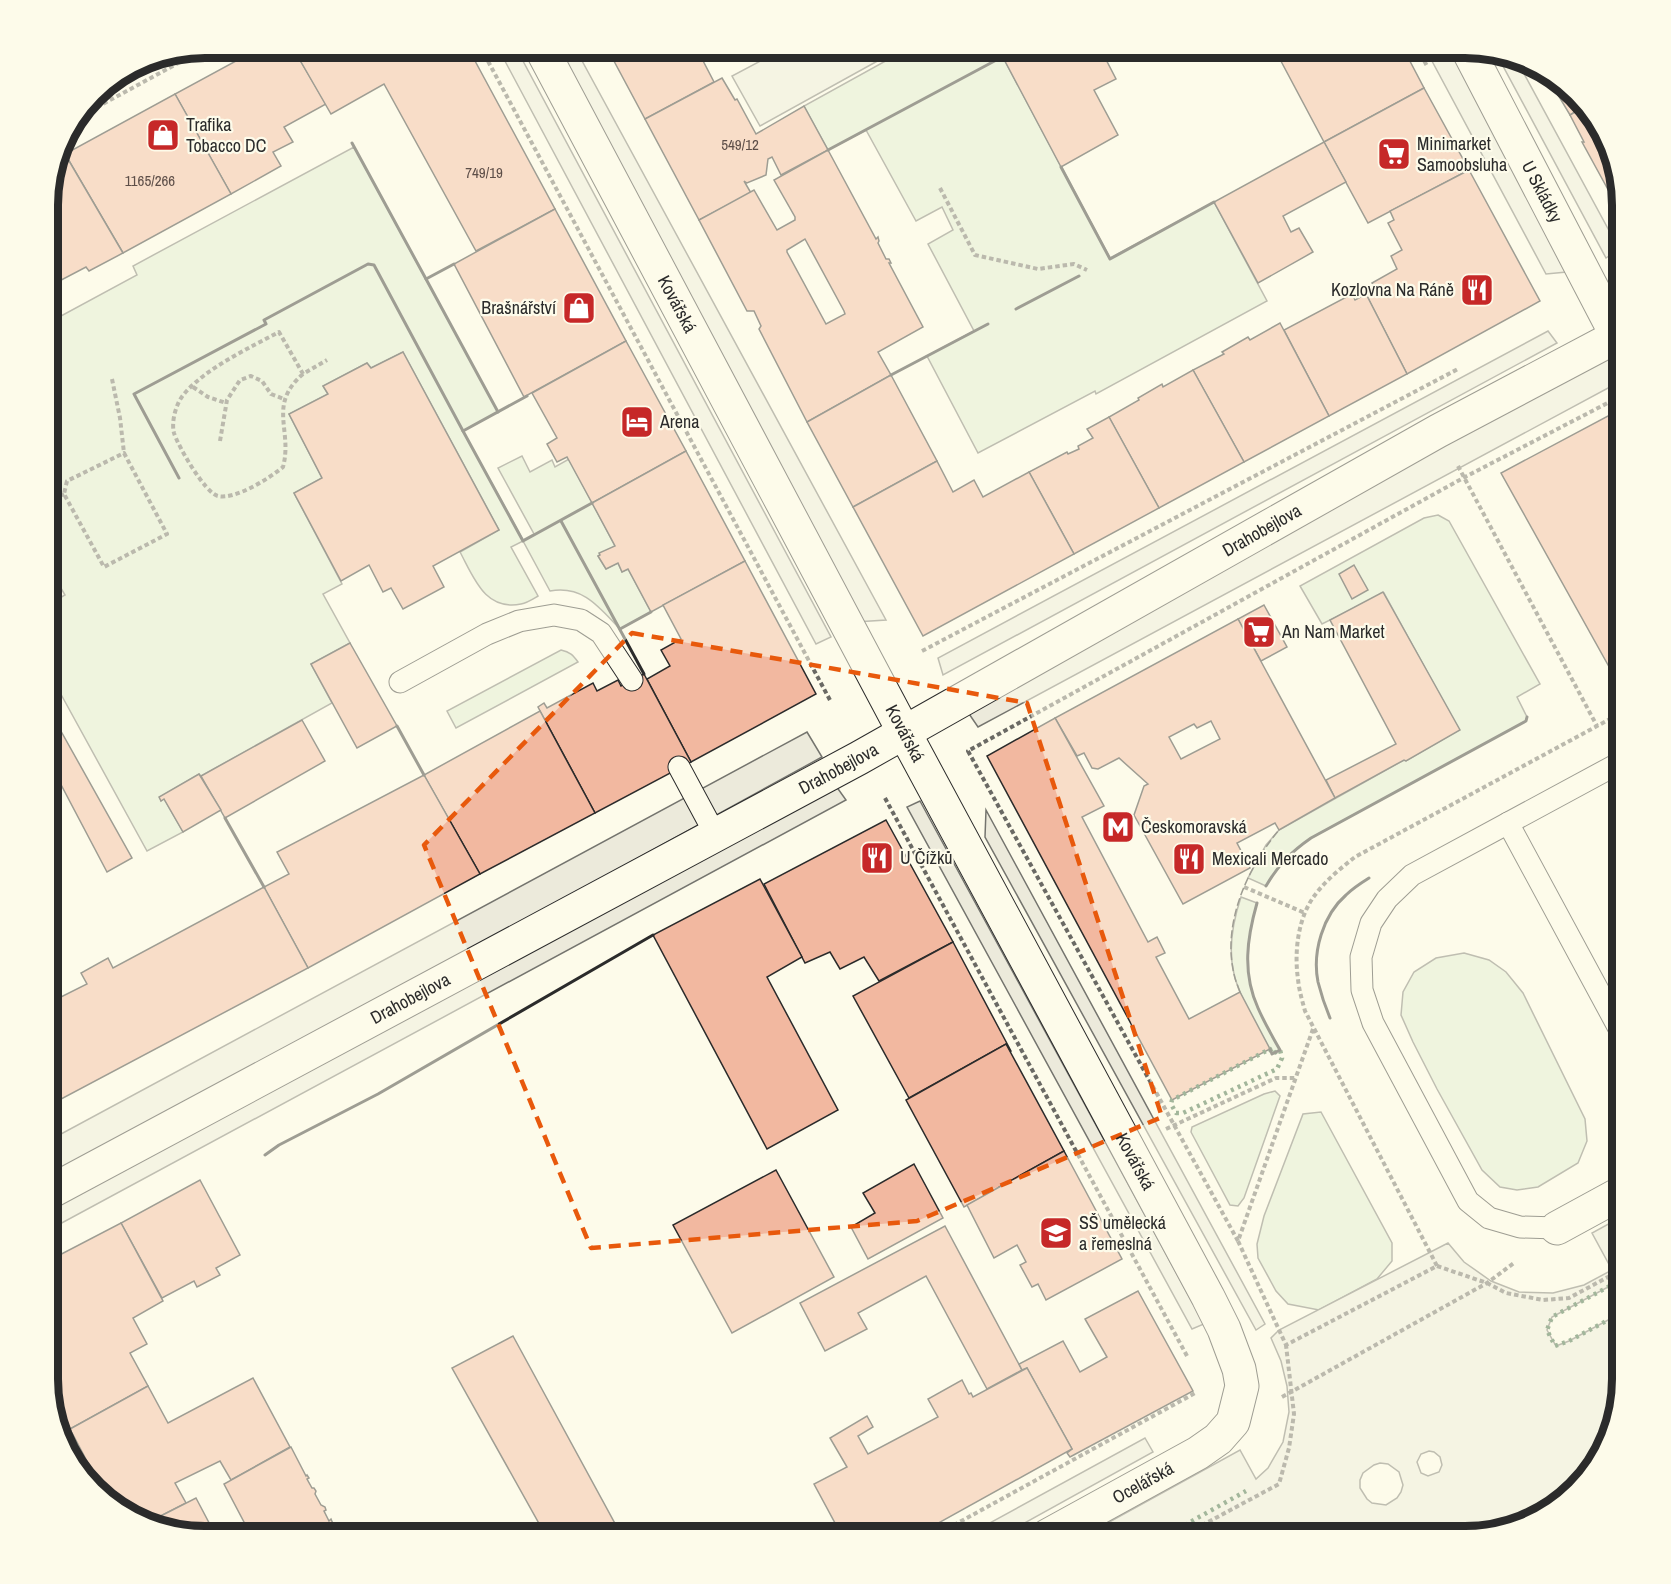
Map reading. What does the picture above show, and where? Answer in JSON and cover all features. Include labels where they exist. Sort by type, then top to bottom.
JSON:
[{"type":"street","name":"Kovářská","points":[[546,58],[1224,1329],[1239,1369],[1242,1386],[1233,1422]]},
{"type":"street","name":"U Skládky","points":[[1473,59],[1612,319]]},
{"type":"street","name":"Drahobejlova","points":[[59,1187],[859,758],[1438,431],[1612,338]]},
{"type":"street","points":[[1557,1228],[1612,1198]]},
{"type":"street","name":"Ocelářská","points":[[1065,1526],[1198,1453],[1218,1439],[1233,1422]]},
{"type":"lane","points":[[400,682],[487,634],[519,621],[554,615],[581,620],[601,633],[632,680]]},
{"type":"lane","points":[[679,767],[715,834]]},
{"type":"lane","points":[[1557,1228],[1520,1227],[1489,1218],[1468,1201],[1373,1023],[1362,990],[1361,957],[1371,923],[1386,899],[1412,876],[1612,767]]},
{"type":"lane","points":[[1508,823],[1612,1016]]},
{"type":"path","points":[[486,58],[831,702]]},
{"type":"path","points":[[95,109],[184,60]]},
{"type":"path","points":[[940,188],[975,255],[1038,269],[1074,264],[1087,270]]},
{"type":"path","points":[[303,374],[279,332],[237,354],[202,378],[183,395],[175,413],[174,432],[198,477],[208,490],[216,496],[230,496],[256,484],[283,467],[286,457],[284,399],[293,382],[327,360]]},
{"type":"path","points":[[922,651],[1467,365]]},
{"type":"path","points":[[220,441],[226,403],[240,380],[251,376],[262,381],[271,394],[284,399]]},
{"type":"path","points":[[112,379],[124,453],[167,534],[104,567],[64,494],[67,481],[124,453]]},
{"type":"path","points":[[193,387],[208,397],[226,403]]},
{"type":"path","points":[[1201,1526],[1279,1484],[1289,1448],[1294,1414],[1286,1345],[1238,1241],[968,751],[1465,477],[1612,400]]},
{"type":"path","points":[[1438,431],[1465,477],[1597,726]]},
{"type":"path","points":[[59,496],[64,494]]},
{"type":"path","points":[[885,798],[1187,1357]]},
{"type":"path","points":[[1244,887],[1305,913]]},
{"type":"path","points":[[1238,1241],[1313,1029]]},
{"type":"path","points":[[1127,1147],[1276,1078],[1295,1078]]},
{"type":"path","points":[[1430,1251],[1437,1266],[1487,1283],[1506,1293],[1543,1300],[1569,1298],[1612,1275]]},
{"type":"path","points":[[1286,1345],[1437,1266]]},
{"type":"path","points":[[1292,1391],[1487,1283]]},
{"type":"path","points":[[952,1526],[1204,1388]]},
{"type":"highlighted area","points":[[632,633],[1027,703],[1162,1117],[917,1221],[591,1248],[424,845]]},
{"type":"green space","points":[[891,58],[1003,58],[1110,258],[1214,202],[1267,301],[1096,394],[1095,391],[978,453],[927,356],[974,331],[928,244],[953,230],[942,207],[916,221],[866,130],[828,150],[804,106]]},
{"type":"green space","points":[[354,147],[498,412],[463,431],[523,540],[534,534],[498,468],[522,456],[530,472],[552,460],[555,467],[569,459],[615,546],[598,556],[606,569],[618,563],[622,572],[628,569],[651,612],[620,629],[597,606],[581,595],[572,591],[550,591],[523,541],[511,547],[538,596],[530,601],[509,605],[498,602],[482,590],[460,552],[499,530],[403,352],[371,368],[367,363],[323,386],[328,394],[289,414],[322,478],[294,493],[342,584],[323,594],[350,643],[311,664],[332,703],[160,797],[161,801],[164,799],[183,832],[147,851],[59,691],[59,599],[65,595],[59,585],[59,317],[137,275],[133,266]]},
{"type":"green space","points":[[1438,515],[1449,521],[1540,684],[1517,697],[1527,717],[1526,721],[1311,838],[1286,859],[1266,886],[1248,878],[1266,845],[1279,830],[1459,730],[1384,593],[1322,624],[1300,586],[1424,518]]},
{"type":"green space","points":[[561,650],[571,654],[578,662],[456,728],[447,711]]},
{"type":"green space","points":[[1241,897],[1257,903],[1249,942],[1248,969],[1258,1008],[1280,1050],[1272,1054],[1245,1004],[1232,964],[1232,935]]},
{"type":"green space","points":[[1464,953],[1489,960],[1506,972],[1523,993],[1585,1119],[1587,1141],[1578,1163],[1538,1187],[1517,1190],[1500,1187],[1482,1170],[1437,1089],[1401,1015],[1403,992],[1414,972],[1436,958]]},
{"type":"green space","points":[[1275,1091],[1280,1096],[1244,1198],[1238,1206],[1230,1205],[1191,1132],[1192,1127]]},
{"type":"green space","points":[[1321,1112],[1392,1243],[1392,1261],[1377,1279],[1319,1310],[1288,1304],[1276,1291],[1258,1258],[1257,1244],[1264,1216],[1303,1114]]},
{"type":"shaded area","points":[[503,58],[521,58],[831,637],[816,644]]},
{"type":"shaded area","points":[[552,58],[580,58],[886,620],[855,622]]},
{"type":"shaded area","points":[[766,58],[883,58],[760,126],[732,76]]},
{"type":"shaded area","points":[[1430,58],[1465,58],[1577,271],[1546,274]]},
{"type":"shaded area","points":[[1501,63],[1522,70],[1612,236],[1612,254],[1606,258]]},
{"type":"shaded area","points":[[1548,331],[1557,343],[943,675],[938,658]]},
{"type":"shaded area","points":[[1612,352],[1612,386],[978,727],[963,705]]},
{"type":"shaded area","points":[[807,732],[822,757],[59,1176],[59,1135]]},
{"type":"shaded area","points":[[836,786],[846,800],[59,1224],[59,1205]]},
{"type":"shaded area","points":[[920,801],[1204,1324],[1192,1329],[907,807]]},
{"type":"shaded area","points":[[986,810],[1265,1324],[1256,1330],[985,837]]},
{"type":"shaded area","points":[[1612,1222],[1612,1270],[1592,1233]]},
{"type":"shaded area","points":[[1448,1243],[1464,1262],[1491,1281],[1519,1292],[1553,1293],[1584,1285],[1612,1270],[1612,1285],[1552,1317],[1547,1330],[1556,1346],[1612,1318],[1612,1388],[1608,1417],[1593,1452],[1576,1476],[1539,1506],[1513,1518],[1466,1526],[1102,1526],[1240,1450],[1256,1479],[1268,1468],[1283,1442],[1289,1412],[1287,1386],[1281,1361],[1271,1338],[1279,1330]],"holes":[[[1434,1452],[1440,1457],[1442,1465],[1439,1472],[1428,1476],[1421,1473],[1417,1462],[1421,1454]],[[1388,1464],[1399,1472],[1403,1485],[1401,1492],[1397,1498],[1386,1505],[1372,1503],[1360,1488],[1360,1480],[1363,1473],[1374,1465]]]},
{"type":"shaded area","points":[[1145,1438],[1153,1452],[1019,1526],[984,1526]]},
{"type":"building","points":[[242,58],[299,58],[326,104],[284,127],[293,142],[273,152],[281,166],[231,194],[175,94]]},
{"type":"building","points":[[299,58],[473,58],[555,209],[476,251],[384,84],[331,114]]},
{"type":"building","points":[[612,58],[702,58],[714,82],[645,119]]},
{"type":"building","points":[[1003,58],[1105,58],[1116,79],[1094,90],[1118,135],[1061,167]]},
{"type":"building","points":[[1279,58],[1408,58],[1424,88],[1324,142]]},
{"type":"building","points":[[722,78],[735,100],[737,99],[756,134],[804,106],[828,150],[781,175],[772,157],[768,159],[766,175],[747,183],[744,181],[751,193],[699,220],[645,119]]},
{"type":"building","points":[[1424,88],[1469,170],[1368,223],[1324,142]]},
{"type":"building","points":[[1554,88],[1578,110],[1570,115]]},
{"type":"building","points":[[175,94],[231,194],[123,253],[67,157],[69,152]]},
{"type":"building","points":[[1578,110],[1597,140],[1608,167],[1612,197],[1582,142],[1584,142],[1570,115]]},
{"type":"building","points":[[1324,142],[1346,182],[1283,216],[1291,232],[1299,228],[1313,252],[1258,283],[1214,202]]},
{"type":"building","points":[[828,150],[876,239],[878,237],[878,243],[886,259],[889,259],[923,327],[878,352],[891,375],[807,422],[759,329],[761,326],[754,311],[747,311],[699,220],[754,190],[777,230],[795,220],[795,217],[774,180]],"holes":[[[805,239],[845,314],[826,324],[787,250]]]},
{"type":"building","points":[[67,157],[123,253],[89,271],[86,267],[59,281],[59,196],[63,167]]},
{"type":"building","points":[[1469,170],[1540,301],[1407,374],[1366,294],[1377,289],[1372,283],[1397,269],[1391,256],[1402,250],[1388,223],[1394,220],[1390,211]]},
{"type":"building","points":[[555,209],[626,341],[524,397],[454,264]]},
{"type":"building","points":[[1352,294],[1355,300],[1366,294],[1407,374],[1329,416],[1284,330]]},
{"type":"building","points":[[1280,323],[1329,416],[1244,462],[1193,370],[1224,354],[1222,352],[1248,337],[1250,340]]},
{"type":"building","points":[[626,341],[686,451],[592,503],[567,457],[557,462],[547,444],[557,438],[532,393]]},
{"type":"building","points":[[403,352],[499,530],[433,566],[444,587],[403,609],[391,588],[383,592],[369,565],[341,581],[294,493],[322,478],[289,414],[328,394],[323,386],[367,363],[371,368]]},
{"type":"building","points":[[1193,370],[1244,462],[1159,508],[1109,417],[1162,384],[1163,387]]},
{"type":"building","points":[[891,375],[937,461],[853,507],[807,422]]},
{"type":"building","points":[[1612,414],[1612,672],[1501,473]]},
{"type":"building","points":[[1109,417],[1159,508],[1074,554],[1029,472],[1067,452],[1068,454],[1079,449],[1078,446],[1093,438],[1087,429]]},
{"type":"building","points":[[686,451],[745,561],[651,612],[628,569],[622,572],[618,563],[606,569],[598,556],[599,553],[615,546],[592,503]]},
{"type":"building","points":[[937,461],[953,492],[974,480],[983,497],[1029,472],[1074,554],[923,636],[853,507]]},
{"type":"building","points":[[745,561],[816,694],[691,762],[647,679],[670,666],[661,650],[681,639],[663,605]]},
{"type":"building","points":[[1354,565],[1368,590],[1352,599],[1339,574]]},
{"type":"building","points":[[1383,592],[1460,730],[1335,798],[1326,780],[1396,744],[1330,620]]},
{"type":"building","points":[[1264,605],[1287,647],[1261,661],[1238,619]]},
{"type":"building","points":[[1238,619],[1335,798],[1279,830],[1275,823],[1237,843],[1250,868],[1183,904],[1134,815],[1144,786],[1148,784],[1119,758],[1098,769],[1092,768],[1084,753],[1077,756],[1055,718]],"holes":[[[1211,721],[1220,739],[1181,759],[1169,737],[1194,724],[1197,728]]]},
{"type":"building","points":[[350,643],[397,726],[357,748],[311,664]]},
{"type":"building","points":[[644,674],[691,762],[595,813],[538,707],[544,703],[547,708],[593,683],[597,691],[618,680],[621,686]]},
{"type":"building","points":[[540,711],[595,813],[480,874],[424,775]]},
{"type":"building","points":[[1055,718],[1104,806],[1082,817],[1148,942],[1157,937],[1165,953],[1156,957],[1189,1019],[1240,992],[1270,1049],[1172,1100],[987,756]]},
{"type":"building","points":[[302,720],[325,761],[225,818],[201,776]]},
{"type":"building","points":[[59,728],[132,858],[107,872],[59,781]]},
{"type":"building","points":[[199,774],[221,810],[183,832],[164,799],[161,801],[159,797]]},
{"type":"building","points":[[424,775],[480,874],[308,968],[264,887],[289,874],[277,852]]},
{"type":"building","points":[[886,820],[953,942],[879,981],[864,957],[840,969],[830,952],[805,963],[764,884]]},
{"type":"building","points":[[760,879],[802,957],[767,977],[838,1110],[767,1149],[653,935]]},
{"type":"building","points":[[264,887],[308,968],[59,1100],[59,998],[87,984],[81,973],[108,958],[113,968]]},
{"type":"building","points":[[953,942],[1011,1051],[1006,1044],[909,1098],[853,996]]},
{"type":"building","points":[[1006,1044],[1064,1151],[964,1207],[906,1100]]},
{"type":"building","points":[[1064,1151],[1122,1259],[1046,1300],[1038,1284],[1032,1287],[1020,1265],[1026,1262],[1017,1245],[994,1258],[967,1205]]},
{"type":"building","points":[[914,1164],[943,1218],[868,1259],[851,1227],[875,1213],[863,1193]]},
{"type":"building","points":[[776,1170],[834,1277],[732,1333],[673,1225]]},
{"type":"building","points":[[200,1180],[240,1255],[216,1268],[220,1275],[197,1287],[194,1281],[162,1298],[121,1223]]},
{"type":"building","points":[[121,1223],[163,1301],[133,1318],[147,1344],[130,1353],[148,1386],[70,1429],[64,1418],[59,1388],[59,1255]]},
{"type":"building","points":[[945,1226],[1022,1370],[987,1389],[926,1276],[858,1313],[867,1329],[825,1351],[800,1303]]},
{"type":"building","points":[[1138,1291],[1193,1391],[1070,1457],[1067,1453],[1072,1449],[1027,1368],[1022,1370],[1019,1364],[1063,1341],[1080,1372],[1107,1357],[1085,1319]]},
{"type":"building","points":[[513,1336],[616,1526],[540,1526],[452,1368]]},
{"type":"building","points":[[1027,1368],[1072,1449],[933,1526],[837,1526],[814,1484],[847,1467],[830,1438],[867,1416],[873,1427],[858,1436],[868,1454],[938,1417],[928,1399],[962,1380],[973,1397]]},
{"type":"building","points":[[253,1378],[290,1447],[231,1480],[220,1461],[175,1483],[186,1503],[157,1518],[132,1506],[101,1483],[70,1429],[148,1386],[168,1423]]},
{"type":"building","points":[[291,1447],[309,1478],[307,1479],[312,1488],[316,1491],[315,1494],[321,1505],[325,1507],[324,1511],[329,1521],[331,1519],[334,1526],[241,1526],[245,1524],[224,1484]]},
{"type":"building","points":[[196,1498],[211,1526],[177,1523],[157,1518]]},
{"type":"hedge","points":[[1270,1049],[1272,1054],[1280,1050],[1282,1058],[1277,1069],[1183,1113],[1176,1113],[1171,1104],[1172,1100],[1270,1049]]},
{"type":"hedge","points":[[1612,1285],[1552,1317],[1547,1330],[1555,1346],[1612,1318]]},
{"type":"hedge","points":[[1183,1526],[1246,1491]]},
{"type":"fence","points":[[1240,992],[1234,976],[1231,955],[1231,936],[1235,916],[1248,879],[1267,845],[1279,830]]},
{"type":"wall","points":[[828,150],[1000,58]]},
{"type":"wall","points":[[352,143],[426,279]]},
{"type":"wall","points":[[1061,167],[1110,259],[1214,202]]},
{"type":"wall","points":[[179,478],[134,394],[266,324],[264,320],[368,264],[374,265],[463,431]]},
{"type":"wall","points":[[454,264],[426,279],[498,412]]},
{"type":"wall","points":[[1016,309],[1079,276]]},
{"type":"wall","points":[[891,375],[988,324]]},
{"type":"wall","points":[[527,396],[463,431],[523,541],[592,503]]},
{"type":"wall","points":[[561,521],[644,674]]},
{"type":"wall","points":[[620,629],[651,612]]},
{"type":"wall","points":[[1266,886],[1286,859],[1311,838],[1526,721],[1527,717]]},
{"type":"wall","points":[[397,726],[424,775]]},
{"type":"wall","points":[[225,818],[264,887]]},
{"type":"wall","points":[[1330,1018],[1318,982],[1317,959],[1321,935],[1325,923],[1338,903],[1351,890],[1369,878]]},
{"type":"wall","points":[[1257,903],[1249,942],[1248,969],[1258,1008],[1280,1050],[1272,1054],[1270,1049]]},
{"type":"wall","points":[[265,1155],[279,1145],[378,1094],[653,935]]},
{"type":"place","name":"Trafika Tobacco DC","points":[[163,135]]},
{"type":"place","name":"Minimarket Samoobsluha","points":[[1394,154]]},
{"type":"place","name":"Kozlovna Na Ráně","points":[[1477,290]]},
{"type":"place","name":"Brašnářství","points":[[579,308]]},
{"type":"place","name":"Arena","points":[[637,422]]},
{"type":"place","name":"An Nam Market","points":[[1259,632]]},
{"type":"place","name":"Českomoravská","points":[[1118,827]]},
{"type":"place","name":"U Čížků","points":[[877,858]]},
{"type":"place","name":"Mexicali Mercado","points":[[1189,859]]},
{"type":"place","name":"SŠ umělecká a řemeslná","points":[[1056,1233]]}]
